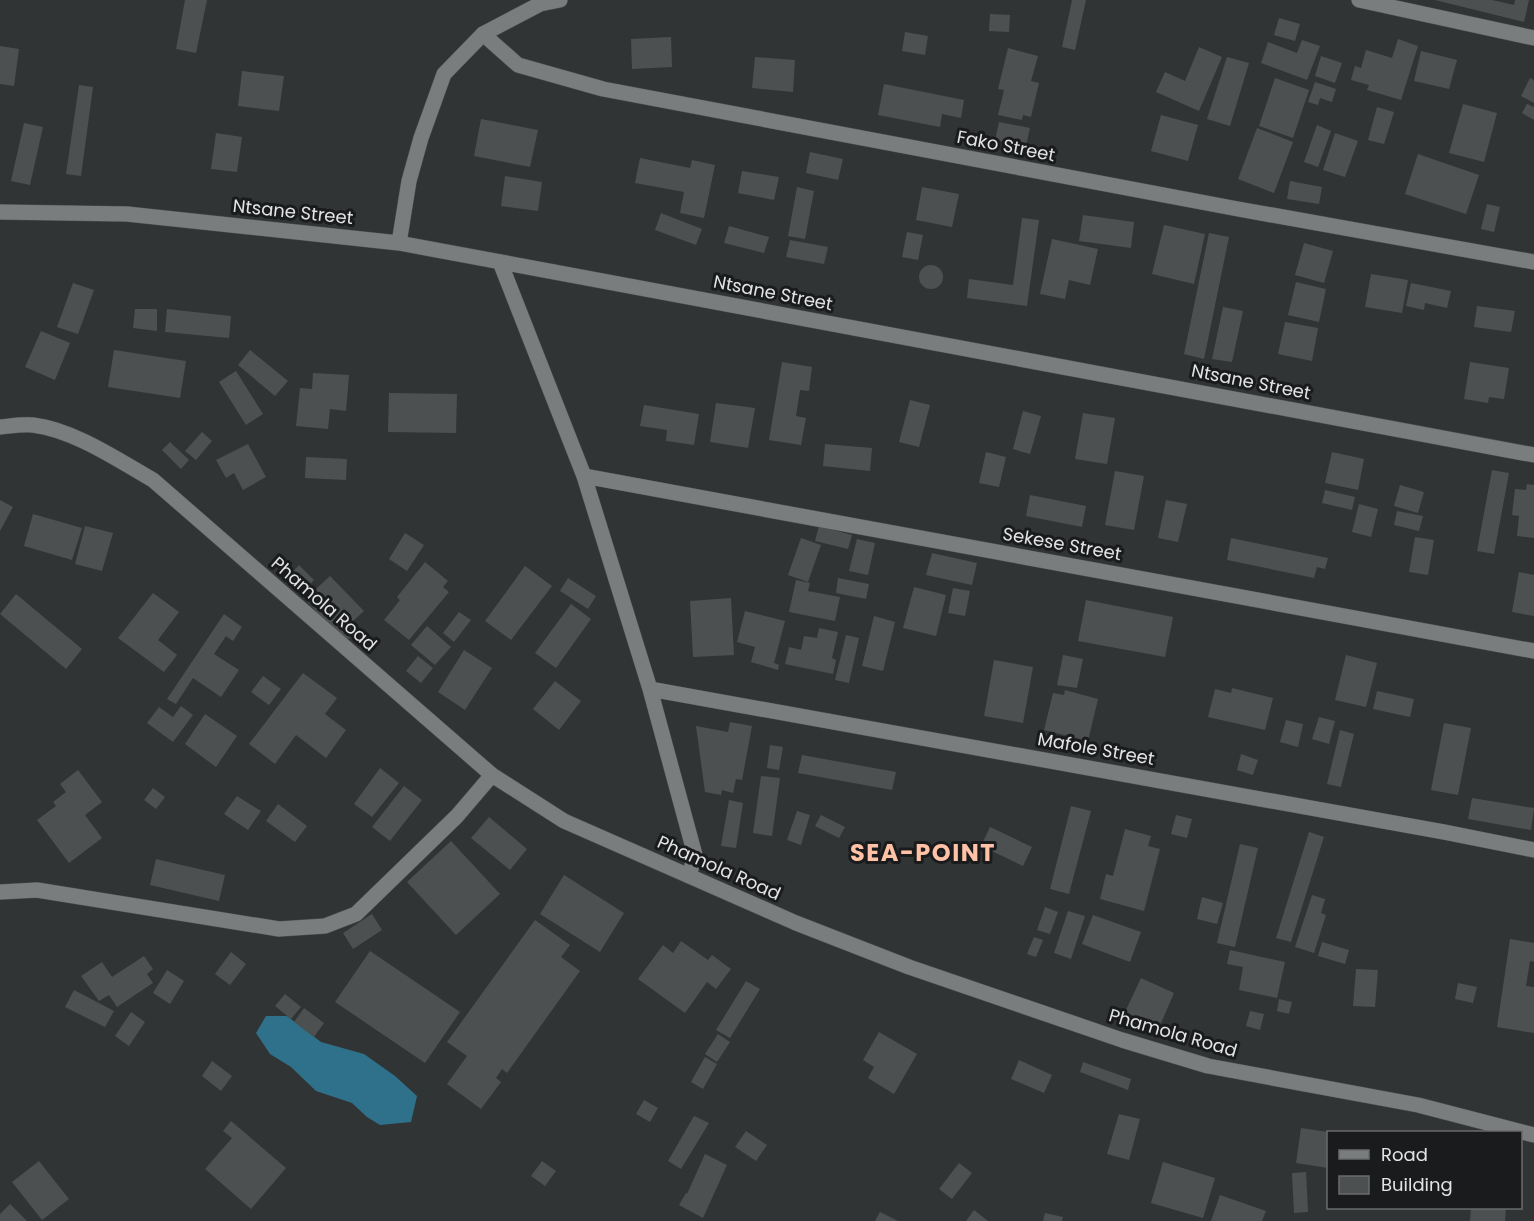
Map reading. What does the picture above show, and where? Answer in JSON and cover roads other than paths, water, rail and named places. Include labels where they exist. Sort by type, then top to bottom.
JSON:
[{"type":"street","points":[[399,243],[409,181],[421,138],[444,74],[483,34],[540,4],[560,0]]},
{"type":"street","points":[[1359,0],[1534,38]]},
{"type":"street","name":"Fako Street","points":[[483,34],[518,65],[603,89],[1215,205],[1534,262]]},
{"type":"street","name":"Ntsane Street","points":[[0,212],[127,214],[399,243],[1534,455]]},
{"type":"street","points":[[500,262],[584,476],[650,689],[695,855],[689,876]]},
{"type":"street","name":"Phamola Road","points":[[0,427],[32,425],[58,431],[153,480],[492,775],[564,821],[796,923],[899,963],[1122,1040],[1208,1066],[1418,1105],[1519,1131]]},
{"type":"street","name":"Sekese Street","points":[[584,476],[1534,651]]},
{"type":"street","name":"Mafole Street","points":[[650,689],[1534,850]]},
{"type":"street","points":[[0,892],[37,890],[279,929],[325,926],[356,914],[458,816],[492,775]]},
{"type":"district","name":"SEA-POINT","points":[[923,853]]}]
